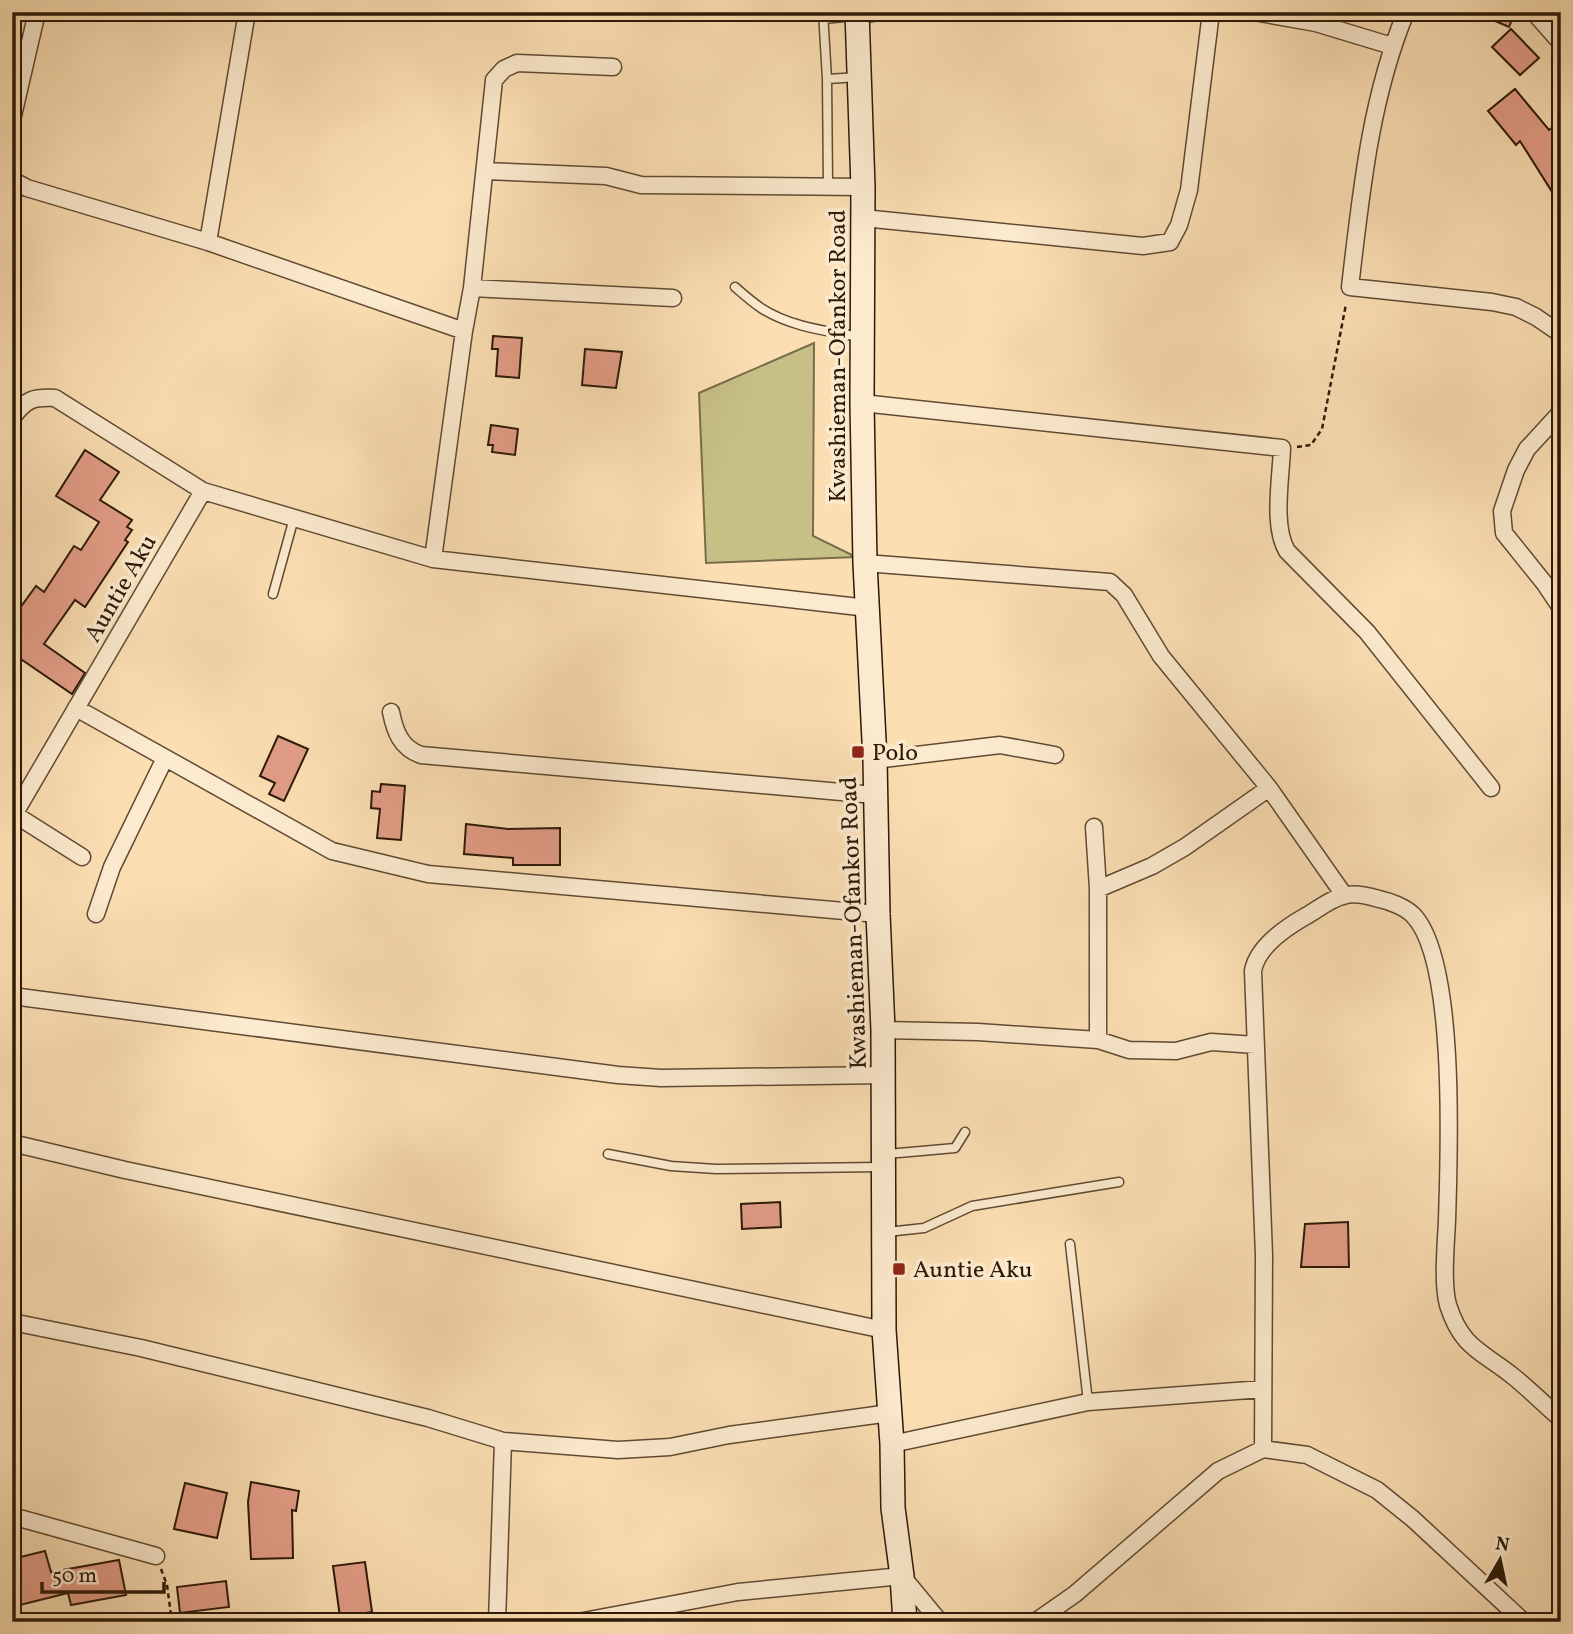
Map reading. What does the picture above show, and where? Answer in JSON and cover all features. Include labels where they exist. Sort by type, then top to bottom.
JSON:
[{"type":"main road","name":"Kwashieman-Ofankor Road","points":[[864,13],[861,77],[864,337],[862,403],[865,563],[875,760],[877,914],[883,1030],[884,1330],[892,1444],[893,1508],[905,1622]]},
{"type":"street","points":[[12,120],[37,12]]},
{"type":"street","points":[[208,242],[247,12]]},
{"type":"street","points":[[863,218],[1143,246],[1170,242],[1179,225],[1189,191],[1211,12]]},
{"type":"street","points":[[1254,12],[1316,23],[1392,46]]},
{"type":"street","points":[[1406,12],[1392,46],[1366,153],[1349,286],[1492,302],[1526,312],[1561,334]]},
{"type":"street","points":[[1536,12],[1561,43]]},
{"type":"street","points":[[432,559],[472,288],[494,80],[504,69],[517,63],[613,66]]},
{"type":"street","points":[[486,171],[606,176],[641,185],[863,187]]},
{"type":"street","points":[[12,180],[27,188],[208,242],[464,331]]},
{"type":"street","points":[[472,288],[673,298]]},
{"type":"street","points":[[12,418],[22,405],[36,397],[55,398],[203,491],[432,559],[868,608]]},
{"type":"street","points":[[862,403],[1282,448],[1280,539],[1287,551],[1367,632],[1491,788]]},
{"type":"street","points":[[1561,412],[1527,449],[1516,470],[1502,511],[1504,533],[1561,608]]},
{"type":"street","name":"Auntie Aku","points":[[13,816],[203,491]]},
{"type":"street","points":[[865,563],[1110,582],[1124,595],[1161,656],[1269,788],[1344,895]]},
{"type":"street","points":[[76,708],[331,851],[428,874],[877,914]]},
{"type":"street","points":[[391,712],[394,728],[409,751],[421,755],[875,795]]},
{"type":"street","points":[[875,760],[1000,744],[1055,755]]},
{"type":"street","points":[[96,914],[111,867],[165,758]]},
{"type":"street","points":[[1098,889],[1152,866],[1185,847],[1269,788]]},
{"type":"street","points":[[13,816],[82,857]]},
{"type":"street","points":[[1094,827],[1098,889],[1098,1040]]},
{"type":"street","points":[[1262,1449],[1264,1278],[1253,971],[1261,950],[1295,922],[1344,895],[1366,895],[1388,901],[1412,914],[1426,937],[1438,972],[1450,1108],[1445,1262],[1448,1303],[1463,1339],[1493,1364],[1513,1376],[1561,1419]]},
{"type":"street","points":[[12,996],[618,1075],[661,1078],[884,1075]]},
{"type":"street","points":[[883,1030],[978,1032],[1098,1040],[1129,1050],[1176,1051],[1211,1042],[1256,1045]]},
{"type":"street","points":[[12,1143],[125,1170],[884,1330]]},
{"type":"street","points":[[12,1322],[141,1348],[428,1418],[503,1441],[618,1450],[670,1447],[729,1435],[890,1413]]},
{"type":"street","points":[[892,1444],[1088,1402],[1263,1390]]},
{"type":"street","points":[[497,1622],[503,1441]]},
{"type":"street","points":[[1035,1622],[1075,1594],[1218,1472],[1262,1449],[1307,1455],[1377,1490],[1413,1519],[1524,1622]]},
{"type":"street","points":[[12,1516],[156,1556]]},
{"type":"street","points":[[578,1622],[738,1592],[902,1576],[940,1622]]},
{"type":"lane","points":[[828,185],[827,79],[823,15],[864,13]]},
{"type":"lane","points":[[827,79],[861,77]]},
{"type":"lane","points":[[735,288],[761,308],[780,318],[816,329],[864,337]]},
{"type":"lane","points":[[273,594],[293,518]]},
{"type":"lane","points":[[608,1154],[671,1166],[716,1170],[884,1161],[955,1148],[965,1132]]},
{"type":"lane","points":[[884,1233],[924,1228],[972,1206],[1119,1182]]},
{"type":"lane","points":[[1070,1244],[1088,1402]]},
{"type":"path","points":[[1282,448],[1311,445],[1322,429],[1349,286]]},
{"type":"path","points":[[156,1556],[167,1585],[172,1622]]},
{"type":"shaded area","points":[[814,343],[813,536],[856,557],[706,563],[699,393]]},
{"type":"building","points":[[1474,12],[1515,12],[1509,27]]},
{"type":"building","points":[[1511,29],[1539,58],[1520,75],[1492,47]]},
{"type":"building","points":[[1515,89],[1549,130],[1561,121],[1561,206],[1520,141],[1516,145],[1488,111]]},
{"type":"building","points":[[493,336],[522,338],[519,378],[496,376],[498,349],[492,349]]},
{"type":"building","points":[[585,349],[622,352],[616,388],[582,385]]},
{"type":"building","points":[[491,425],[518,429],[515,455],[492,452],[493,445],[488,445]]},
{"type":"building","points":[[85,450],[119,472],[100,500],[132,520],[127,527],[132,530],[125,540],[128,542],[85,607],[75,600],[44,644],[85,673],[72,694],[12,653],[12,619],[36,586],[44,592],[74,546],[81,550],[99,522],[56,496]]},
{"type":"building","points":[[278,736],[308,749],[284,801],[269,794],[275,783],[260,776]]},
{"type":"building","points":[[381,784],[405,786],[401,840],[377,838],[380,809],[371,808],[372,791],[380,792]]},
{"type":"building","points":[[466,824],[508,829],[560,828],[560,865],[513,865],[513,858],[464,854]]},
{"type":"building","points":[[780,1202],[781,1227],[742,1229],[741,1204]]},
{"type":"building","points":[[1348,1222],[1349,1267],[1301,1267],[1305,1224]]},
{"type":"building","points":[[251,1482],[299,1491],[296,1511],[292,1510],[293,1558],[251,1559],[248,1502]]},
{"type":"building","points":[[185,1483],[227,1493],[217,1538],[174,1529]]},
{"type":"building","points":[[45,1551],[51,1572],[119,1560],[126,1595],[71,1605],[68,1593],[12,1607],[12,1559]]},
{"type":"building","points":[[365,1562],[372,1612],[340,1617],[333,1566]]},
{"type":"building","points":[[226,1581],[229,1607],[180,1613],[177,1587]]},
{"type":"place","name":"Polo","points":[[858,752]]},
{"type":"place","name":"Auntie Aku","points":[[899,1269]]}]
